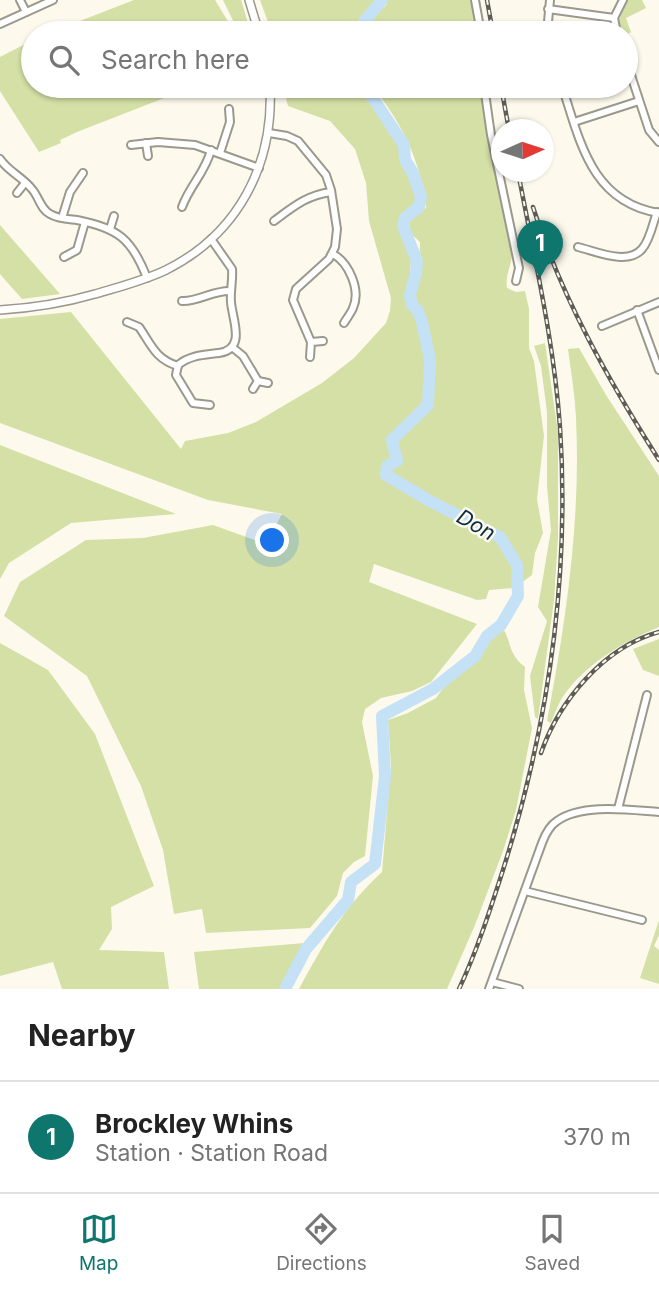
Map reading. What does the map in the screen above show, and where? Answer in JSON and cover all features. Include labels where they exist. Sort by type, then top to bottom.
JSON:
[{"type":"street","points":[[20,0],[26,12]]},
{"type":"street","points":[[0,24],[53,0]]},
{"type":"street","points":[[250,0],[256,21]]},
{"type":"street","points":[[475,0],[479,21]]},
{"type":"street","points":[[548,21],[550,0]]},
{"type":"street","points":[[615,21],[623,0]]},
{"type":"street","points":[[548,9],[614,18]]},
{"type":"street","points":[[0,310],[71,301],[147,278],[183,261],[211,239],[242,202],[259,168],[269,133],[270,98]]},
{"type":"street","points":[[486,98],[519,268],[516,281]]},
{"type":"street","points":[[566,98],[586,157],[599,179],[632,205],[658,212],[642,249],[632,256],[617,256],[578,247]]},
{"type":"street","points":[[638,98],[649,130],[659,142]]},
{"type":"street","points":[[574,122],[639,101]]},
{"type":"street","points":[[220,153],[230,122],[229,109]]},
{"type":"street","points":[[269,133],[288,136],[298,141],[326,174],[331,192],[337,234],[333,254],[294,294],[294,306],[311,342],[310,357]]},
{"type":"street","points":[[131,145],[176,142],[211,149],[259,168]]},
{"type":"street","points":[[146,144],[148,156]]},
{"type":"street","points":[[182,207],[187,194],[206,166],[211,149]]},
{"type":"street","points":[[2,155],[5,166],[26,183],[47,212],[110,229],[131,244],[147,278]]},
{"type":"street","points":[[62,218],[67,198],[83,173]]},
{"type":"street","points":[[67,177],[76,183]]},
{"type":"street","points":[[17,193],[26,183]]},
{"type":"street","points":[[274,221],[313,195],[331,192]]},
{"type":"street","points":[[110,229],[114,216]]},
{"type":"street","points":[[64,257],[80,253],[85,222]]},
{"type":"street","points":[[210,405],[190,406],[178,380],[178,366],[186,359],[223,353],[232,346],[236,333],[231,307],[231,264],[211,239]]},
{"type":"street","points":[[333,254],[344,263],[355,289],[354,308],[344,323]]},
{"type":"street","points":[[182,301],[193,301],[220,291],[231,291]]},
{"type":"street","points":[[602,326],[659,302]]},
{"type":"street","points":[[637,310],[659,370]]},
{"type":"street","points":[[141,329],[146,321]]},
{"type":"street","points":[[127,322],[141,329],[146,342],[158,356],[178,366]]},
{"type":"street","points":[[311,342],[323,341]]},
{"type":"street","points":[[232,346],[243,356],[258,382]]},
{"type":"street","points":[[258,382],[268,383]]},
{"type":"street","points":[[253,389],[258,382]]},
{"type":"street","points":[[618,809],[647,695]]},
{"type":"street","points":[[519,989],[490,985],[547,831],[556,821],[571,814],[618,809],[659,812]]},
{"type":"street","points":[[525,891],[642,920]]},
{"type":"green space","points":[[134,0],[215,0],[228,21],[80,21]]},
{"type":"green space","points":[[223,0],[241,0],[247,21],[233,21]]},
{"type":"green space","points":[[260,0],[378,0],[361,21],[268,21]]},
{"type":"green space","points":[[386,0],[472,0],[475,21],[371,21],[387,4]]},
{"type":"green space","points":[[628,0],[642,0],[646,8],[626,18],[627,21],[619,20]]},
{"type":"green space","points":[[21,46],[21,98],[164,98],[77,132],[60,140],[61,143],[39,152],[0,91],[0,57]]},
{"type":"green space","points":[[286,98],[368,98],[399,146],[405,171],[416,189],[415,205],[401,218],[401,229],[411,259],[408,304],[416,312],[430,358],[421,309],[413,296],[419,276],[420,242],[409,232],[410,218],[426,208],[420,174],[401,128],[381,98],[483,98],[491,154],[491,182],[497,182],[512,255],[507,288],[516,292],[525,291],[529,309],[529,348],[534,361],[544,436],[537,499],[543,533],[535,553],[532,575],[514,588],[489,590],[486,599],[477,600],[374,564],[369,582],[477,624],[431,682],[412,691],[381,698],[365,709],[362,722],[373,776],[365,856],[343,873],[337,896],[310,928],[206,933],[202,909],[174,914],[163,850],[141,786],[87,676],[4,616],[20,582],[86,540],[143,538],[213,525],[266,544],[282,514],[208,500],[0,423],[0,319],[71,312],[181,449],[185,441],[228,433],[256,422],[322,383],[354,358],[386,323],[391,298],[369,221],[366,183],[355,149],[330,121],[288,106]]},
{"type":"green space","points":[[0,225],[60,294],[22,299],[0,274]]},
{"type":"green space","points":[[545,343],[558,432],[558,538],[554,600],[538,719],[535,717],[530,676],[547,621],[538,607],[551,530],[547,486],[547,412],[541,366],[534,346]]},
{"type":"green space","points":[[579,348],[659,476],[659,627],[619,647],[593,665],[562,698],[551,723],[547,721],[571,570],[576,494],[576,418],[568,349]]},
{"type":"green space","points":[[0,445],[176,514],[71,523],[9,563],[0,579]]},
{"type":"green space","points":[[501,625],[515,657],[525,667],[524,690],[532,728],[516,810],[503,851],[447,989],[299,989],[345,913],[382,872],[391,765],[388,720],[436,698],[454,673],[475,656],[487,636]]},
{"type":"green space","points":[[659,639],[659,676],[643,670],[633,649]]},
{"type":"green space","points":[[0,643],[48,670],[95,734],[154,886],[111,907],[112,929],[99,950],[164,952],[169,989],[62,989],[53,962],[0,976]]},
{"type":"green space","points":[[659,920],[659,935],[654,946],[659,950],[659,984],[640,978]]},
{"type":"green space","points":[[305,943],[279,989],[199,989],[194,952]]},
{"type":"waterway","name":"Don","points":[[365,21],[382,0]]},
{"type":"waterway","name":"Don","points":[[285,989],[306,949],[348,900],[351,882],[375,864],[385,776],[382,716],[433,689],[475,656],[487,636],[501,625],[518,596],[517,565],[500,537],[386,475],[387,466],[397,461],[392,440],[428,405],[430,360],[422,322],[418,311],[412,305],[410,295],[417,261],[403,226],[405,218],[419,207],[421,197],[413,173],[405,160],[404,145],[373,98]]},
{"type":"railway","points":[[487,0],[491,21]]},
{"type":"railway","points":[[503,98],[507,119]]},
{"type":"railway","points":[[459,989],[488,915],[519,816],[543,707],[558,595],[562,539],[560,427],[543,299],[520,182]]},
{"type":"railway","points":[[533,207],[572,306],[622,400],[659,460]]},
{"type":"railway","points":[[541,753],[559,714],[586,679],[620,650],[659,632]]},
{"type":"place","name":"Brockley Whins","points":[[540,278]]}]
